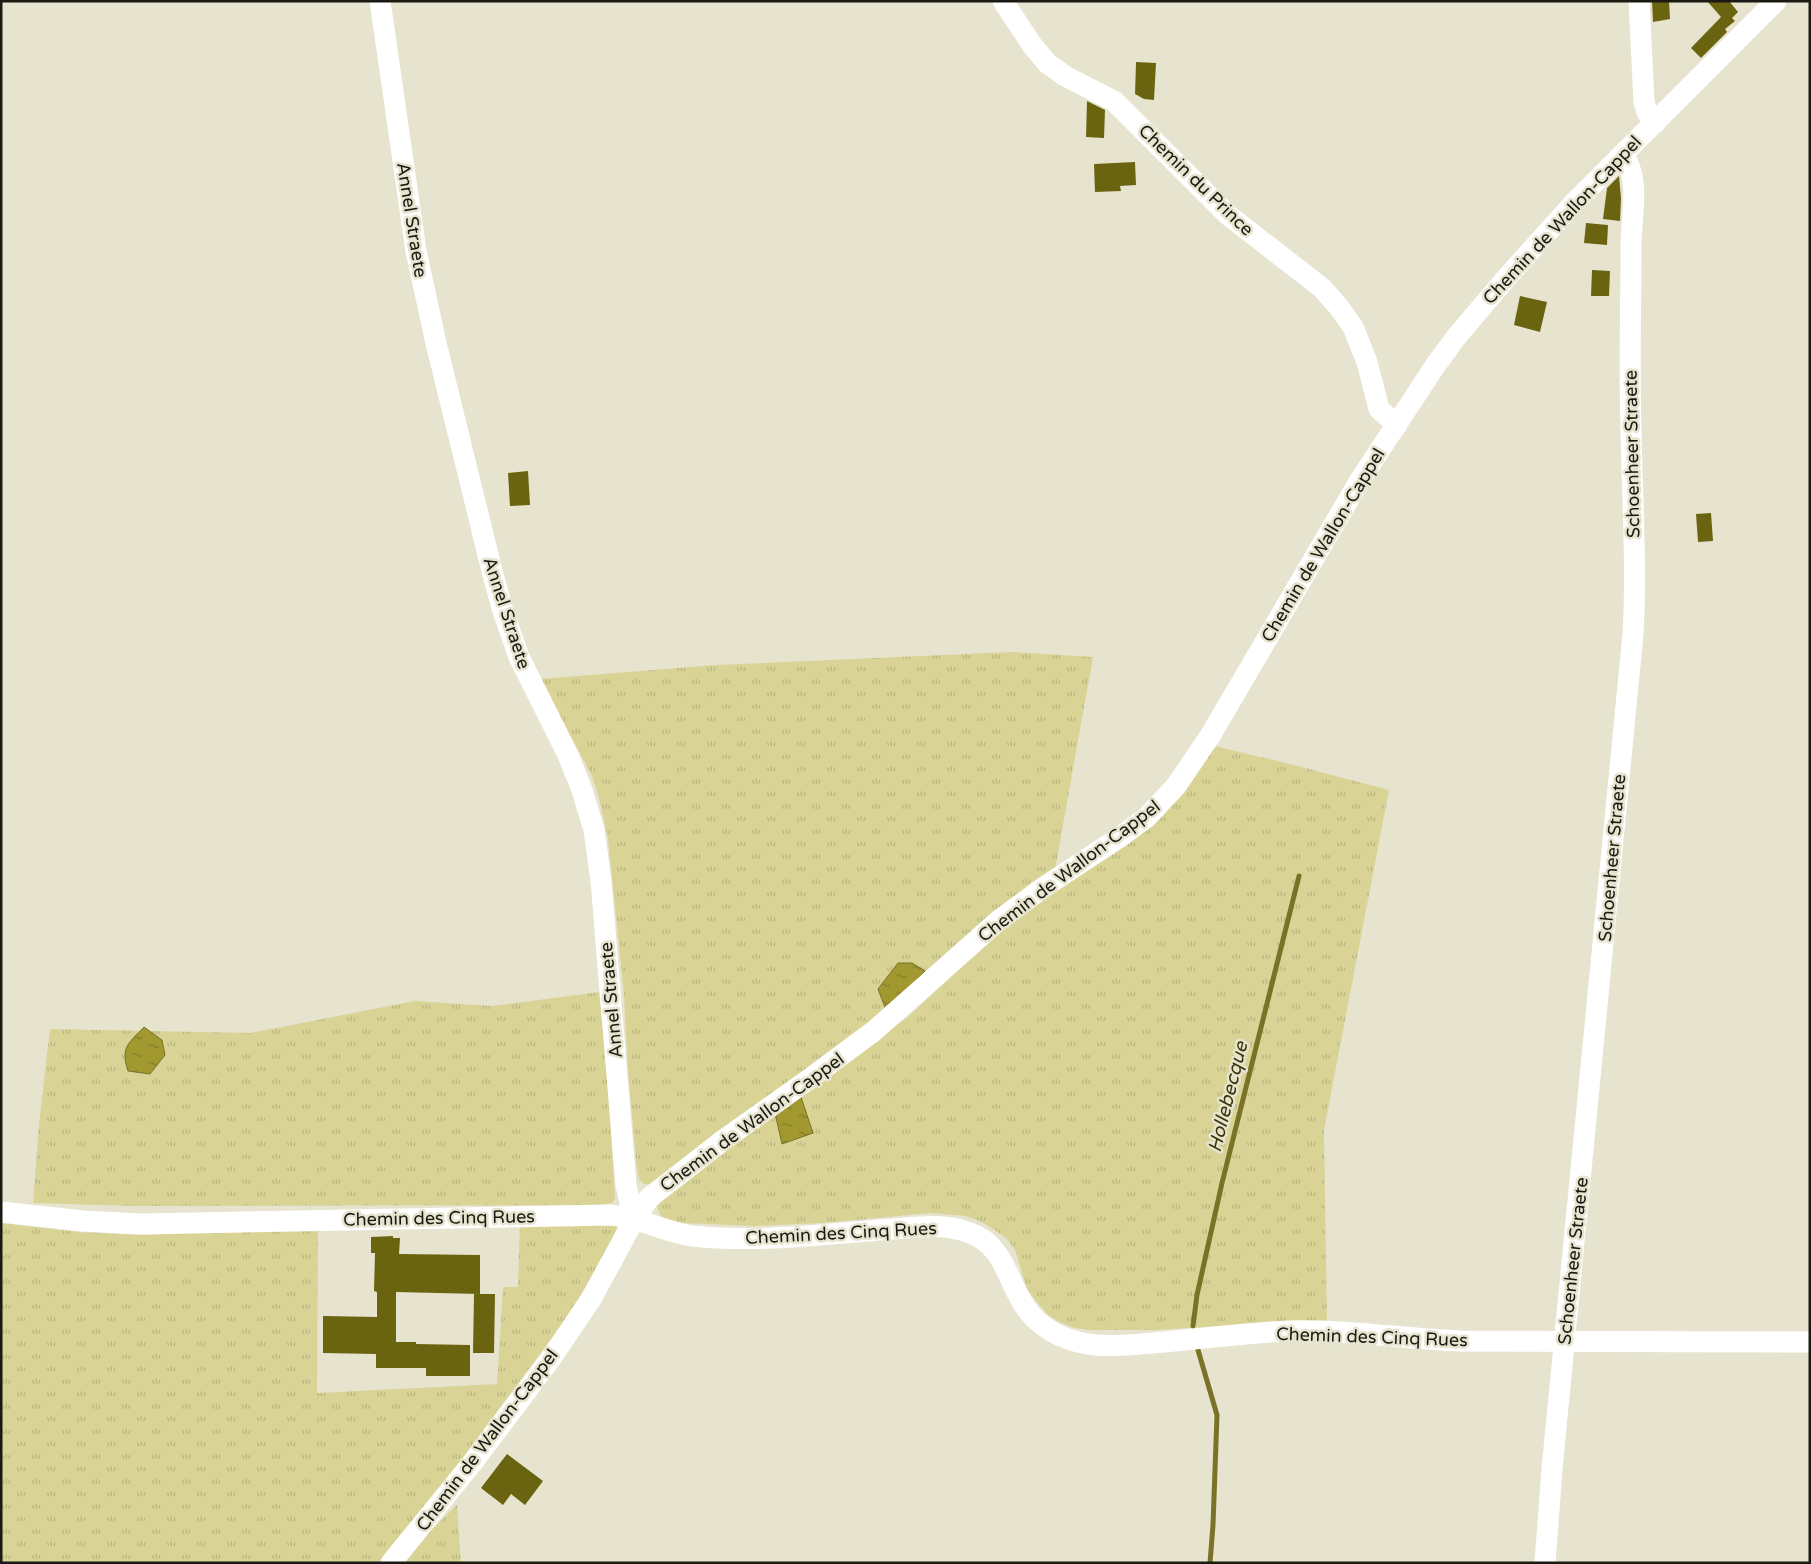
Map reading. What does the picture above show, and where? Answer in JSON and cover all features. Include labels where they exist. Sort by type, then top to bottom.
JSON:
[{"type":"street","name":"Annel Straete","points":[[380,1],[416,250],[436,343],[492,570],[503,611],[519,657],[568,755],[582,790],[594,830],[601,881],[626,1184],[634,1220]]},
{"type":"street","name":"Chemin du Prince","points":[[1003,1],[1032,45],[1047,63],[1066,76],[1101,93],[1118,104],[1228,215],[1322,288],[1347,316],[1359,338],[1379,409],[1397,425]]},
{"type":"street","points":[[1638,1],[1644,102],[1647,112],[1655,123]]},
{"type":"street","name":"Chemin de Wallon-Cappel","points":[[391,1563],[474,1462],[552,1357],[591,1299],[634,1220],[649,1198],[728,1136],[874,1031],[998,921],[1120,837],[1147,817],[1166,799],[1195,760],[1360,480],[1446,351],[1475,314],[1566,211],[1776,1]]},
{"type":"street","name":"Schoenheer Straete","points":[[1544,1563],[1634,618],[1630,384],[1633,181],[1630,166],[1623,154]]},
{"type":"street","name":"Chemin des Cinq Rues","points":[[1,1212],[83,1221],[142,1224],[617,1215],[677,1233],[725,1238],[789,1237],[931,1227],[954,1228],[980,1238],[994,1249],[1006,1266],[1021,1300],[1042,1326],[1056,1334],[1090,1344],[1131,1344],[1301,1331],[1436,1340],[1810,1342]]},
{"type":"green space","points":[[1011,652],[1093,657],[1055,870],[882,1017],[650,1184],[644,1184],[639,1179],[637,1170],[628,1072],[624,994],[608,839],[592,776],[540,679],[716,665]]},
{"type":"green space","points":[[1210,745],[1389,790],[1324,1130],[1327,1324],[1253,1324],[1154,1330],[1091,1330],[1075,1328],[1059,1322],[1047,1314],[1036,1301],[1027,1289],[1015,1250],[1007,1239],[980,1221],[965,1216],[931,1213],[822,1223],[754,1226],[683,1223],[661,1216],[658,1205],[667,1195],[722,1151],[909,1016],[1021,914],[1060,887]]},
{"type":"green space","points":[[599,992],[607,1065],[615,1198],[612,1203],[601,1205],[135,1206],[33,1203],[39,1124],[50,1029],[250,1033],[415,1001],[492,1006]]},
{"type":"green space","points":[[600,1222],[617,1226],[612,1245],[563,1323],[440,1491],[381,1563],[1,1563],[1,1223],[78,1232],[140,1235],[318,1228],[317,1393],[497,1384],[503,1287],[518,1287],[520,1223]]},
{"type":"green space","points":[[457,1505],[461,1563],[403,1563],[426,1535]]},
{"type":"water","points":[[898,963],[912,963],[925,971],[886,1010],[878,989]]},
{"type":"water","points":[[144,1027],[162,1040],[165,1055],[150,1074],[128,1071],[125,1056],[127,1046]]},
{"type":"water","points":[[801,1097],[813,1133],[782,1144],[775,1113]]},
{"type":"building","points":[[1652,1],[1669,1],[1670,19],[1653,22]]},
{"type":"building","points":[[1707,1],[1729,1],[1738,12],[1732,18],[1735,21],[1725,29],[1727,32],[1701,58],[1691,48],[1721,17]]},
{"type":"building","points":[[1136,62],[1156,63],[1154,100],[1144,99],[1135,94]]},
{"type":"building","points":[[1087,101],[1105,110],[1104,138],[1086,137]]},
{"type":"building","points":[[1135,162],[1136,185],[1120,186],[1121,191],[1095,192],[1094,164]]},
{"type":"building","points":[[1619,176],[1621,198],[1620,221],[1603,219],[1607,188]]},
{"type":"building","points":[[1586,223],[1608,225],[1607,245],[1584,243]]},
{"type":"building","points":[[1592,270],[1610,271],[1609,296],[1591,296]]},
{"type":"building","points":[[1520,296],[1547,302],[1540,332],[1514,325]]},
{"type":"building","points":[[528,471],[530,505],[510,506],[508,473]]},
{"type":"building","points":[[1711,513],[1713,541],[1698,542],[1696,514]]},
{"type":"building","points":[[393,1236],[393,1238],[400,1238],[399,1254],[480,1255],[480,1294],[396,1292],[396,1342],[470,1345],[470,1376],[426,1376],[426,1368],[376,1368],[376,1354],[323,1353],[323,1316],[377,1317],[377,1292],[374,1291],[375,1253],[371,1253],[371,1237]]},
{"type":"building","points":[[474,1294],[495,1294],[494,1353],[473,1353]]},
{"type":"building","points":[[507,1454],[543,1481],[525,1505],[511,1494],[503,1505],[481,1488]]},
{"type":"waterway","name":"Hollebecque","points":[[1193,1326],[1197,1295],[1222,1183],[1299,876]]},
{"type":"waterway","name":"Hollebecque","points":[[1198,1350],[1217,1415],[1210,1563]]}]
